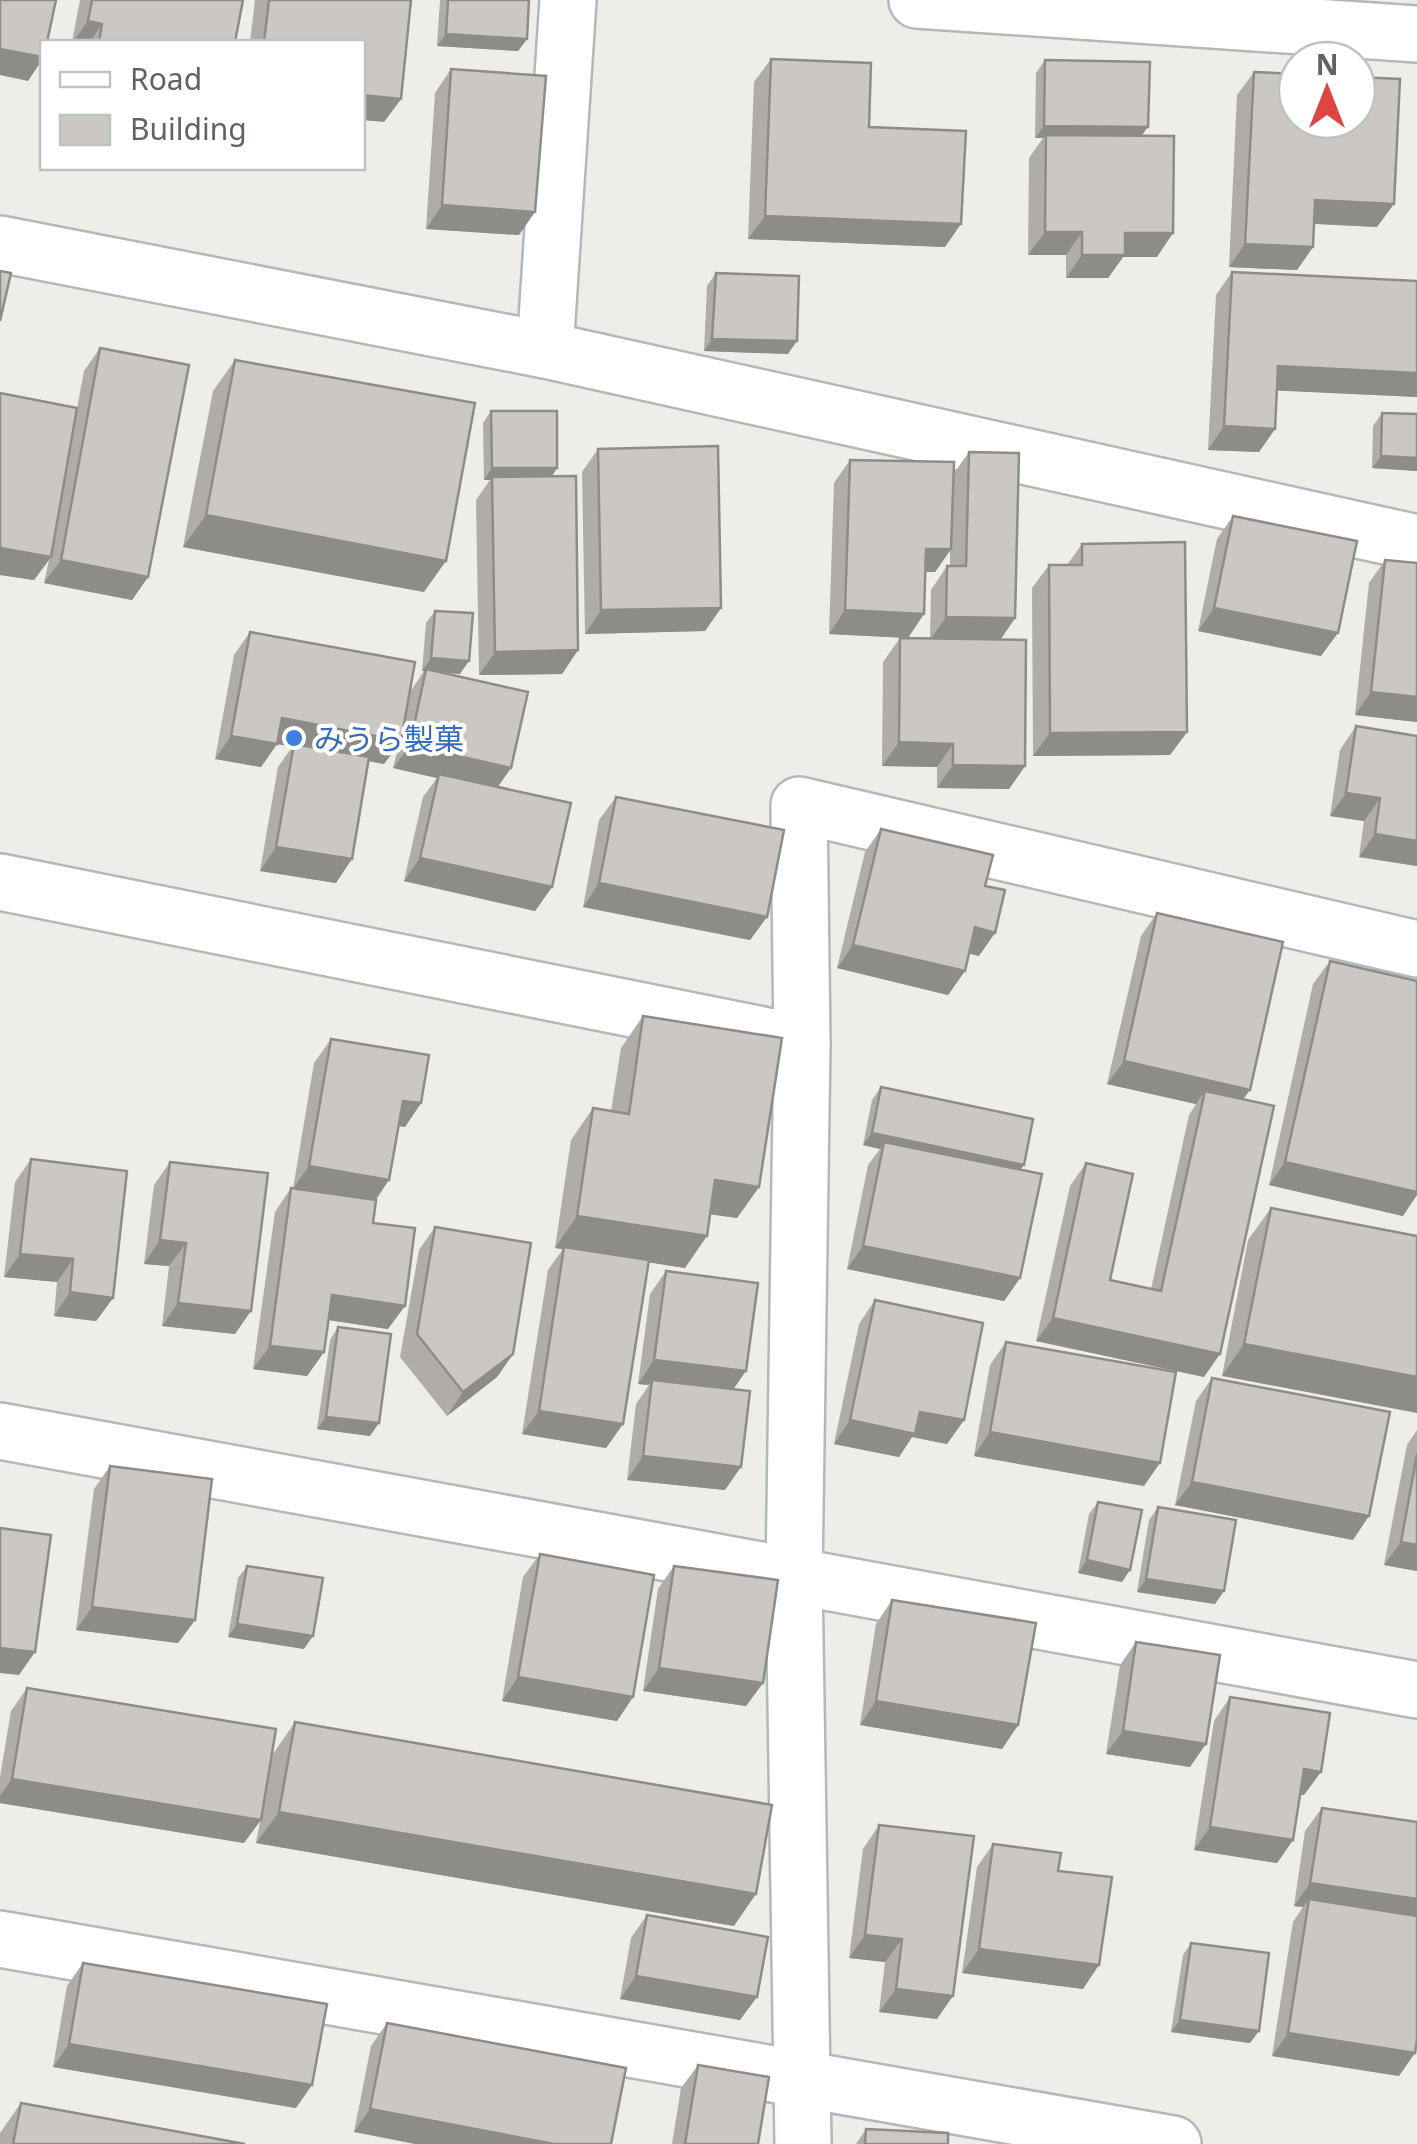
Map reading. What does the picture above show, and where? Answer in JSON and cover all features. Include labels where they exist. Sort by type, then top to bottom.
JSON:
[{"type":"street","points":[[544,350],[568,0]]},
{"type":"street","points":[[917,0],[1417,34]]},
{"type":"street","points":[[0,244],[544,350],[1417,543]]},
{"type":"street","points":[[803,2144],[794,1576],[802,1042],[799,806],[1417,949]]},
{"type":"street","points":[[0,882],[802,1042]]},
{"type":"street","points":[[0,1431],[1417,1690]]},
{"type":"street","points":[[0,1939],[1174,2144]]},
{"type":"building","points":[[0,0],[56,0],[47,40],[40,40],[40,57],[0,49]]},
{"type":"building","points":[[92,0],[243,0],[235,40],[99,40],[102,24],[88,21]]},
{"type":"building","points":[[269,0],[411,0],[401,99],[365,95],[365,40],[264,40]]},
{"type":"building","points":[[448,0],[529,0],[527,39],[446,34]]},
{"type":"building","points":[[771,59],[871,63],[869,127],[966,131],[961,224],[765,216]]},
{"type":"building","points":[[1045,60],[1150,62],[1148,127],[1044,126]]},
{"type":"building","points":[[451,69],[546,76],[535,212],[442,205]]},
{"type":"building","points":[[1254,72],[1277,73],[1277,140],[1377,140],[1377,78],[1400,79],[1394,204],[1315,200],[1313,247],[1245,244]]},
{"type":"building","points":[[1046,135],[1174,136],[1173,233],[1125,233],[1125,255],[1082,255],[1082,232],[1045,232]]},
{"type":"building","points":[[0,271],[11,273],[0,321]]},
{"type":"building","points":[[1232,272],[1417,281],[1417,373],[1278,366],[1275,429],[1224,426]]},
{"type":"building","points":[[716,273],[799,276],[797,341],[712,339]]},
{"type":"building","points":[[100,348],[189,365],[148,577],[61,560]]},
{"type":"building","points":[[235,360],[475,403],[446,561],[206,515]]},
{"type":"building","points":[[0,393],[77,408],[51,557],[0,548]]},
{"type":"building","points":[[491,411],[557,411],[557,468],[492,468]]},
{"type":"building","points":[[1382,413],[1417,414],[1417,458],[1381,456]]},
{"type":"building","points":[[718,446],[721,608],[601,610],[598,449]]},
{"type":"building","points":[[969,452],[1019,453],[1015,618],[946,617],[947,566],[966,566]]},
{"type":"building","points":[[850,460],[954,462],[951,549],[926,549],[924,614],[845,610]]},
{"type":"building","points":[[576,476],[578,650],[495,652],[492,477]]},
{"type":"building","points":[[1233,516],[1357,541],[1338,633],[1214,608]]},
{"type":"building","points":[[1185,542],[1187,732],[1050,733],[1049,565],[1082,565],[1082,544]]},
{"type":"building","points":[[1385,560],[1417,563],[1417,697],[1371,692]]},
{"type":"building","points":[[435,611],[473,613],[469,661],[431,658]]},
{"type":"building","points":[[250,632],[415,662],[401,741],[282,718],[277,744],[231,736]]},
{"type":"building","points":[[900,638],[1026,640],[1025,766],[953,765],[953,744],[899,742]]},
{"type":"building","points":[[426,669],[528,692],[511,768],[410,745]]},
{"type":"building","points":[[1356,726],[1417,736],[1417,841],[1375,834],[1380,798],[1346,793]]},
{"type":"building","points":[[294,744],[369,757],[352,859],[276,847]]},
{"type":"building","points":[[439,774],[571,803],[552,887],[420,858]]},
{"type":"building","points":[[616,797],[784,830],[767,917],[599,883]]},
{"type":"building","points":[[881,829],[993,855],[985,886],[1005,890],[995,933],[975,927],[965,971],[853,945]]},
{"type":"building","points":[[1157,913],[1283,942],[1250,1090],[1124,1061]]},
{"type":"building","points":[[1330,961],[1417,981],[1417,1192],[1285,1162]]},
{"type":"building","points":[[643,1016],[782,1038],[759,1187],[715,1180],[707,1236],[577,1216],[593,1108],[629,1114]]},
{"type":"building","points":[[331,1039],[429,1055],[421,1103],[403,1101],[389,1180],[309,1166]]},
{"type":"building","points":[[881,1087],[1033,1119],[1024,1165],[872,1133]]},
{"type":"building","points":[[1205,1091],[1274,1106],[1220,1354],[1053,1318],[1086,1163],[1133,1174],[1110,1280],[1161,1291]]},
{"type":"building","points":[[884,1142],[1042,1174],[1020,1278],[863,1246]]},
{"type":"building","points":[[31,1159],[127,1171],[113,1298],[70,1292],[73,1259],[20,1254]]},
{"type":"building","points":[[170,1162],[268,1173],[251,1311],[178,1303],[186,1243],[160,1240]]},
{"type":"building","points":[[291,1188],[376,1200],[373,1223],[415,1228],[405,1306],[332,1295],[324,1352],[270,1346]]},
{"type":"building","points":[[1271,1208],[1417,1236],[1417,1377],[1244,1344]]},
{"type":"building","points":[[435,1227],[531,1243],[513,1354],[463,1392],[417,1334]]},
{"type":"building","points":[[564,1247],[649,1260],[623,1424],[539,1411]]},
{"type":"building","points":[[666,1271],[758,1283],[746,1371],[654,1360]]},
{"type":"building","points":[[875,1300],[983,1323],[964,1420],[920,1412],[915,1434],[850,1420]]},
{"type":"building","points":[[338,1327],[391,1334],[379,1423],[326,1417]]},
{"type":"building","points":[[1006,1342],[1176,1372],[1160,1463],[990,1432]]},
{"type":"building","points":[[1212,1378],[1390,1412],[1369,1516],[1192,1482]]},
{"type":"building","points":[[652,1380],[750,1391],[741,1467],[643,1456]]},
{"type":"building","points":[[1417,1454],[1417,1545],[1401,1542]]},
{"type":"building","points":[[110,1466],[212,1479],[195,1620],[92,1607]]},
{"type":"building","points":[[1098,1502],[1142,1510],[1130,1570],[1087,1560]]},
{"type":"building","points":[[1158,1507],[1236,1520],[1224,1591],[1146,1579]]},
{"type":"building","points":[[0,1528],[51,1535],[35,1652],[0,1648]]},
{"type":"building","points":[[540,1554],[654,1575],[633,1697],[518,1677]]},
{"type":"building","points":[[247,1566],[323,1578],[313,1636],[237,1624]]},
{"type":"building","points":[[674,1566],[778,1580],[763,1683],[659,1668]]},
{"type":"building","points":[[892,1600],[1036,1623],[1018,1725],[876,1701]]},
{"type":"building","points":[[1136,1642],[1220,1655],[1206,1744],[1123,1731]]},
{"type":"building","points":[[27,1688],[276,1729],[261,1820],[12,1779]]},
{"type":"building","points":[[1230,1697],[1330,1713],[1321,1772],[1304,1769],[1293,1840],[1210,1827]]},
{"type":"building","points":[[295,1722],[772,1805],[756,1894],[279,1812]]},
{"type":"building","points":[[1322,1808],[1417,1822],[1417,1899],[1310,1883]]},
{"type":"building","points":[[879,1825],[974,1836],[953,1996],[896,1989],[902,1939],[865,1935]]},
{"type":"building","points":[[993,1844],[1061,1853],[1058,1871],[1112,1877],[1099,1965],[979,1949]]},
{"type":"building","points":[[1309,1899],[1417,1916],[1415,2053],[1288,2033]]},
{"type":"building","points":[[647,1915],[768,1937],[757,1997],[636,1976]]},
{"type":"building","points":[[1191,1943],[1269,1953],[1259,2031],[1180,2020]]},
{"type":"building","points":[[83,1963],[327,2004],[312,2085],[69,2044]]},
{"type":"building","points":[[387,2023],[626,2068],[611,2144],[554,2144],[370,2109]]},
{"type":"building","points":[[698,2065],[769,2077],[758,2144],[685,2144]]},
{"type":"building","points":[[21,2103],[245,2144],[13,2144]]},
{"type":"building","points":[[866,2129],[948,2133],[948,2144],[865,2144]]},
{"type":"place","name":"みうら製菓","points":[[294,738]]}]
